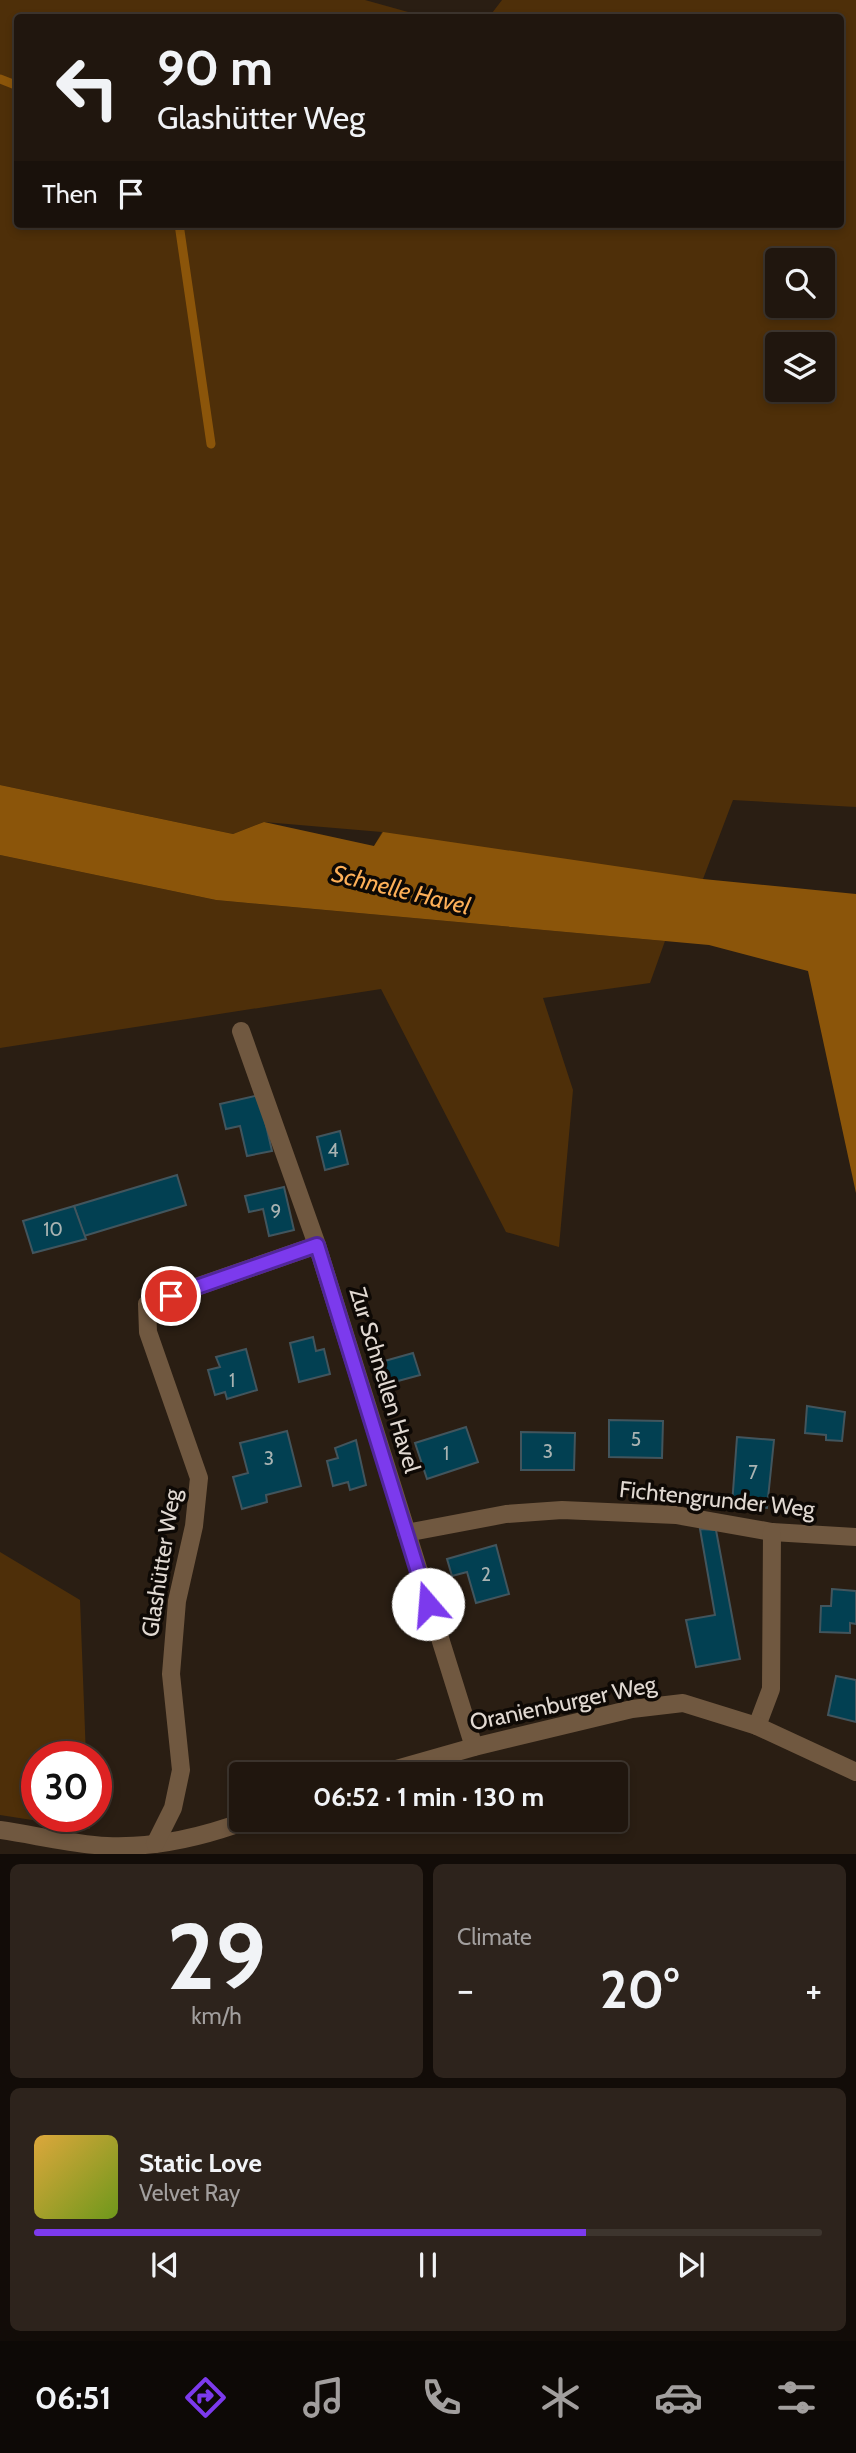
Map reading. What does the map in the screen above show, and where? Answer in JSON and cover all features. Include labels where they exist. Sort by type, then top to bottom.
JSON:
[{"type":"street","name":"Zur Schnellen Havel","points":[[241,1031],[317,1245],[474,1747]]},
{"type":"street","name":"Glashütter Weg","points":[[155,1844],[173,1808],[181,1770],[170,1674],[177,1601],[194,1526],[199,1478],[148,1332],[147,1304],[317,1245]]},
{"type":"street","name":"Fichtengrunder Weg","points":[[406,1533],[506,1514],[562,1510],[676,1515],[772,1532],[856,1537]]},
{"type":"street","points":[[757,1726],[771,1689],[772,1532]]},
{"type":"street","name":"Oranienburger Weg","points":[[421,1762],[632,1709],[683,1703],[757,1726],[856,1773]]},
{"type":"street","points":[[0,1830],[106,1846],[155,1844],[210,1834],[229,1827]]},
{"type":"shaded area","points":[[0,0],[365,0],[415,14],[14,14],[14,228],[844,228],[844,14],[491,14],[502,0],[856,0],[856,807],[733,800],[703,879],[374,846],[382,832],[264,822],[233,834],[0,785]]},
{"type":"shaded area","points":[[0,855],[216,900],[665,941],[650,983],[543,998],[573,1090],[559,1247],[506,1232],[381,989],[0,1048]]},
{"type":"shaded area","points":[[0,1552],[80,1600],[85,1741],[21,1741],[21,1818],[0,1815]]},
{"type":"water","name":"Schnelle Havel","points":[[0,785],[233,834],[264,822],[374,846],[383,832],[703,879],[856,894],[856,1193],[808,971],[709,945],[216,900],[0,855]]},
{"type":"building","points":[[259,1095],[272,1151],[247,1156],[240,1126],[226,1129],[220,1104]]},
{"type":"building","points":[[340,1131],[348,1164],[325,1170],[317,1137]]},
{"type":"building","points":[[177,1175],[186,1205],[84,1236],[74,1206]]},
{"type":"building","points":[[284,1187],[294,1230],[269,1236],[263,1209],[249,1212],[245,1196]]},
{"type":"building","points":[[74,1206],[86,1239],[33,1253],[23,1221]]},
{"type":"building","points":[[313,1337],[316,1351],[324,1349],[330,1374],[299,1382],[290,1343]]},
{"type":"building","points":[[246,1349],[257,1390],[227,1399],[225,1392],[215,1395],[208,1370],[220,1367],[216,1357]]},
{"type":"building","points":[[413,1353],[420,1375],[387,1384],[381,1362]]},
{"type":"building","points":[[807,1406],[845,1412],[842,1441],[826,1440],[826,1435],[805,1433]]},
{"type":"building","points":[[609,1420],[663,1421],[662,1458],[609,1457]]},
{"type":"building","points":[[466,1427],[478,1462],[427,1479],[415,1443]]},
{"type":"building","points":[[287,1431],[301,1486],[266,1495],[267,1502],[242,1509],[233,1477],[248,1473],[240,1443]]},
{"type":"building","points":[[521,1432],[575,1433],[574,1470],[521,1470]]},
{"type":"building","points":[[737,1437],[774,1440],[767,1508],[732,1505]]},
{"type":"building","points":[[356,1440],[366,1485],[350,1490],[348,1482],[333,1486],[327,1461],[338,1458],[335,1448]]},
{"type":"building","points":[[700,1529],[716,1530],[740,1659],[696,1667],[686,1620],[715,1615]]},
{"type":"building","points":[[496,1545],[509,1594],[476,1603],[467,1572],[452,1576],[447,1559]]},
{"type":"building","points":[[832,1589],[856,1591],[856,1624],[850,1623],[850,1633],[820,1632],[821,1606],[831,1606]]},
{"type":"building","points":[[836,1676],[856,1680],[856,1722],[828,1715]]},
{"type":"waterway","points":[[0,79],[14,84]]},
{"type":"waterway","points":[[180,228],[211,444]]},
{"type":"route","points":[[171,1296],[317,1245],[428,1604]]}]
